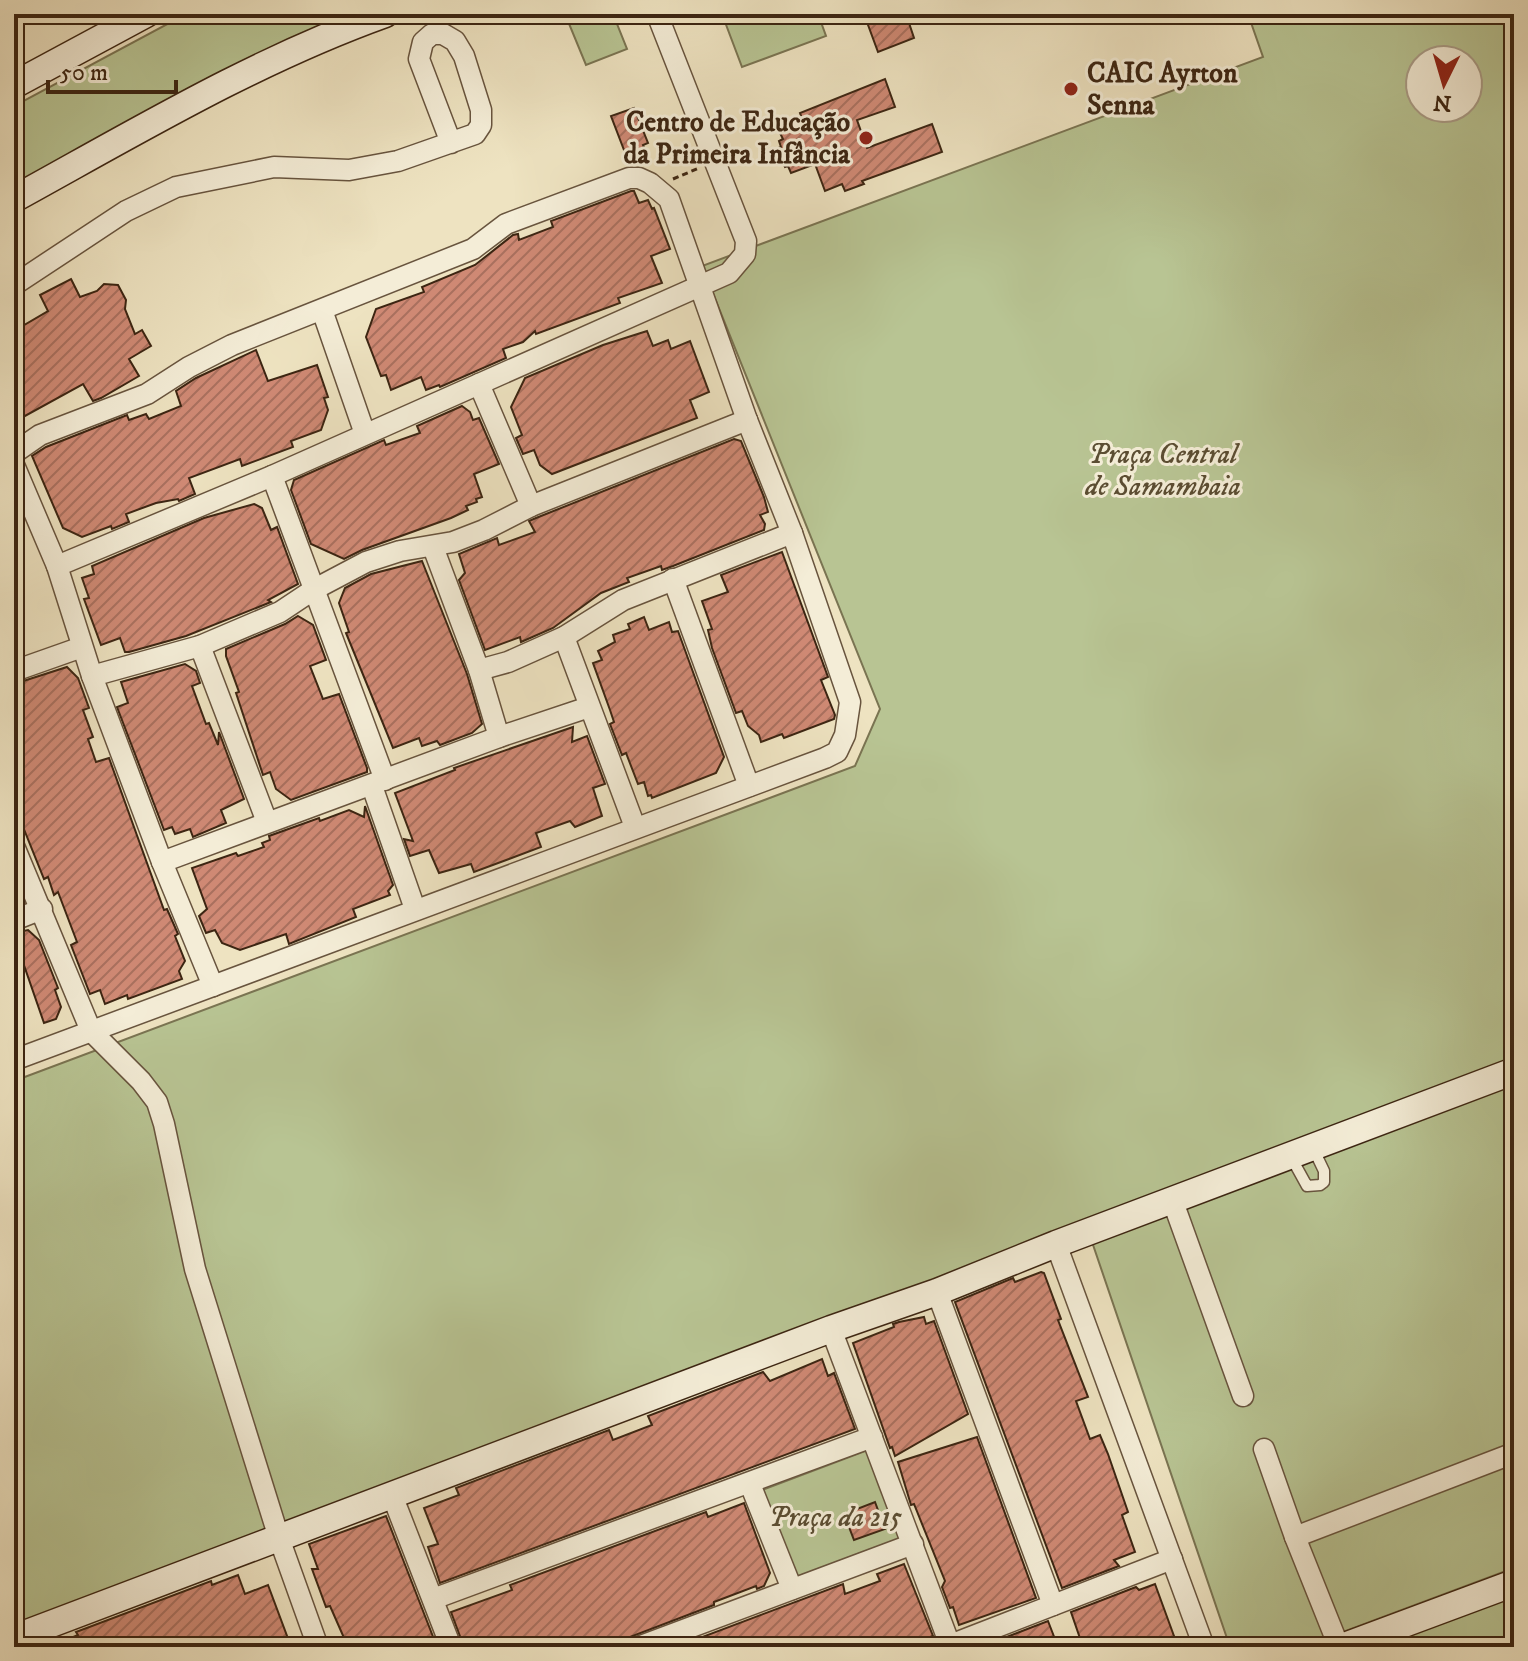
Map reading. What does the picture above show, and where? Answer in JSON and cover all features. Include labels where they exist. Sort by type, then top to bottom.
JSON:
[{"type":"street","points":[[14,85],[146,14]]},
{"type":"street","points":[[14,199],[242,74],[321,37],[385,14]]},
{"type":"street","points":[[57,566],[272,476],[729,273],[745,254],[746,241],[657,14]]},
{"type":"street","points":[[14,285],[126,211],[176,187],[274,167],[349,170],[398,161],[451,143],[475,134],[481,125],[481,110],[464,56],[455,41],[443,34],[432,34],[423,42],[419,59],[451,143]]},
{"type":"street","points":[[14,453],[40,435],[147,394],[189,367],[232,345],[473,249],[506,224],[613,182],[639,178],[655,186],[669,199],[747,420],[792,533],[850,702],[849,724],[837,752],[14,1060]]},
{"type":"street","points":[[322,310],[365,434]]},
{"type":"street","points":[[479,384],[531,506]]},
{"type":"street","points":[[92,676],[200,646],[280,612],[313,590],[366,562],[400,551],[433,547],[484,530],[531,506],[747,420]]},
{"type":"street","points":[[14,465],[57,566],[92,676],[162,862],[213,986]]},
{"type":"street","points":[[272,476],[378,783],[415,909]]},
{"type":"street","points":[[479,670],[508,662],[564,637],[623,600],[792,533]]},
{"type":"street","points":[[433,547],[479,670],[499,737]]},
{"type":"street","points":[[673,579],[749,786]]},
{"type":"street","points":[[564,637],[635,827]]},
{"type":"street","points":[[200,646],[267,822]]},
{"type":"street","points":[[14,671],[82,647]]},
{"type":"street","points":[[162,862],[499,737],[589,707]]},
{"type":"street","points":[[14,846],[91,1031],[141,1081],[157,1102],[195,1269],[279,1538],[318,1647]]},
{"type":"street","points":[[14,920],[42,909]]},
{"type":"street","points":[[14,1638],[831,1329],[937,1292],[1514,1071]]},
{"type":"street","points":[[1173,1202],[1243,1396]]},
{"type":"street","points":[[1056,1244],[1204,1647]]},
{"type":"street","points":[[937,1292],[1053,1605]]},
{"type":"street","points":[[831,1329],[913,1544],[947,1646],[1172,1559]]},
{"type":"street","points":[[433,1599],[872,1437]]},
{"type":"street","points":[[1264,1449],[1295,1537],[1340,1647],[1514,1583]]},
{"type":"street","points":[[1295,1537],[1514,1453]]},
{"type":"street","points":[[750,1484],[792,1589]]},
{"type":"street","points":[[392,1495],[451,1647]]},
{"type":"street","points":[[638,1647],[913,1544]]},
{"type":"path","points":[[655,186],[701,168]]},
{"type":"green space","points":[[186,14],[367,14],[14,192],[14,106]]},
{"type":"green space","points":[[565,14],[613,14],[627,49],[586,65]]},
{"type":"green space","points":[[722,14],[818,14],[826,36],[742,67]]},
{"type":"green space","name":"Praça Central de Samambaia","points":[[1248,14],[1514,14],[1514,1568],[1303,1647],[1230,1647],[1090,1236],[14,1643],[14,1081],[855,766],[880,709],[702,266],[1263,57]]},
{"type":"green space","name":"Praça da 215","points":[[873,1448],[908,1543],[798,1586],[762,1490]]},
{"type":"green space","points":[[1514,1594],[1514,1647],[1376,1647]]},
{"type":"building","points":[[864,14],[906,14],[914,38],[878,52]]},
{"type":"building","points":[[885,79],[895,107],[857,120],[867,148],[932,124],[942,152],[862,181],[864,184],[845,191],[842,184],[825,191],[815,164],[791,173],[788,166],[785,167],[778,148],[781,147],[779,141],[783,139],[780,133],[804,124],[800,113]]},
{"type":"building","points":[[634,108],[648,143],[643,145],[648,157],[629,163],[611,116]]},
{"type":"building","points":[[634,191],[639,203],[648,200],[654,208],[670,249],[651,256],[662,283],[618,298],[620,303],[536,334],[535,331],[523,342],[503,349],[506,358],[440,387],[426,390],[421,377],[391,390],[386,375],[381,376],[366,337],[376,309],[424,292],[422,287],[475,265],[513,235],[518,234],[519,240],[553,227],[551,221]]},
{"type":"building","points":[[71,279],[80,297],[97,291],[104,284],[118,285],[126,300],[125,309],[135,334],[142,330],[151,346],[129,359],[139,376],[101,398],[93,401],[83,384],[14,422],[14,331],[48,311],[40,295]]},
{"type":"building","points":[[647,331],[653,346],[668,340],[671,349],[690,341],[709,392],[690,400],[697,418],[552,474],[540,465],[534,450],[523,454],[516,438],[522,435],[511,407],[525,378],[603,345]]},
{"type":"building","points":[[256,350],[268,381],[317,365],[328,397],[324,398],[328,410],[321,430],[291,441],[293,447],[242,466],[240,459],[189,478],[195,494],[126,514],[129,522],[112,529],[111,526],[82,537],[63,528],[32,456],[46,447],[127,415],[129,420],[146,414],[149,419],[181,406],[176,391],[196,378]]},
{"type":"building","points":[[462,406],[470,412],[473,420],[479,418],[499,464],[474,474],[482,497],[476,499],[477,502],[451,518],[344,559],[311,544],[291,490],[294,480],[384,440],[386,445],[420,433],[417,426]]},
{"type":"building","points":[[734,439],[741,441],[764,497],[768,512],[760,515],[765,524],[764,530],[662,570],[661,566],[627,578],[629,582],[601,593],[553,628],[521,642],[520,637],[485,650],[459,580],[465,573],[459,554],[497,538],[499,545],[535,532],[529,521]]},
{"type":"building","points":[[254,504],[262,508],[271,530],[277,527],[298,584],[268,600],[271,602],[186,636],[129,652],[125,652],[120,638],[101,645],[84,599],[89,598],[82,578],[94,574],[92,566],[204,518]]},
{"type":"building","points":[[782,552],[828,677],[821,680],[835,715],[834,719],[784,738],[782,734],[761,742],[759,735],[748,726],[742,711],[736,713],[712,648],[708,630],[712,629],[702,601],[728,592],[721,575]]},
{"type":"building","points":[[422,561],[467,674],[482,724],[472,733],[440,745],[437,741],[422,746],[419,738],[393,748],[346,633],[349,632],[339,603],[345,588],[371,574]]},
{"type":"building","points":[[298,616],[313,625],[326,660],[310,666],[323,699],[339,694],[367,772],[291,800],[276,789],[270,772],[263,775],[236,693],[239,692],[226,649]]},
{"type":"building","points":[[644,617],[649,630],[669,622],[672,632],[678,631],[724,757],[716,773],[652,798],[648,796],[644,782],[638,784],[626,753],[622,755],[593,663],[602,660],[598,651],[615,642],[613,635],[630,629],[628,624]]},
{"type":"building","points":[[185,664],[196,671],[200,683],[192,686],[206,724],[209,723],[218,745],[219,732],[244,799],[221,810],[226,823],[193,837],[190,829],[175,834],[172,827],[164,830],[117,707],[128,703],[121,682]]},
{"type":"building","points":[[67,667],[78,678],[89,708],[83,710],[93,737],[88,739],[96,762],[109,758],[164,910],[167,909],[178,934],[175,936],[185,961],[179,971],[182,979],[105,1004],[100,990],[90,994],[71,945],[77,942],[58,892],[54,895],[48,877],[44,879],[17,812],[14,812],[14,684]]},
{"type":"building","points":[[573,727],[572,742],[587,736],[605,784],[593,788],[602,816],[575,827],[570,821],[536,833],[541,847],[474,872],[471,864],[439,873],[429,850],[410,856],[404,839],[413,841],[395,793],[454,768]]},
{"type":"building","points":[[365,806],[393,885],[388,891],[390,895],[353,909],[356,917],[289,944],[286,934],[240,950],[222,943],[215,930],[206,933],[199,916],[207,909],[192,868],[264,847],[262,843],[270,840],[269,836],[319,818],[320,821],[349,810],[364,817]]},
{"type":"building","points":[[28,930],[39,940],[58,988],[55,990],[61,1007],[56,1019],[44,1023],[19,951],[14,952],[14,933]]},
{"type":"building","points":[[1044,1273],[1061,1319],[1058,1320],[1088,1397],[1076,1401],[1090,1439],[1100,1435],[1108,1454],[1128,1512],[1122,1515],[1135,1552],[1114,1560],[1119,1566],[1062,1588],[955,1302],[1013,1278],[1015,1282]]},
{"type":"building","points":[[924,1317],[926,1324],[934,1321],[968,1414],[895,1456],[853,1343],[894,1327],[893,1324]]},
{"type":"building","points":[[822,1359],[828,1376],[834,1373],[855,1429],[440,1583],[428,1547],[438,1544],[424,1508],[459,1495],[456,1488],[609,1430],[613,1440],[652,1425],[648,1416],[763,1372],[770,1381]]},
{"type":"building","points":[[977,1437],[1036,1598],[959,1625],[942,1587],[945,1581],[914,1504],[911,1505],[898,1462]]},
{"type":"building","points":[[875,1502],[885,1529],[854,1540],[844,1514]]},
{"type":"building","points":[[744,1503],[770,1573],[764,1586],[757,1589],[756,1586],[714,1602],[714,1605],[604,1647],[464,1647],[451,1612],[512,1590],[510,1585],[706,1512],[708,1517]]},
{"type":"building","points":[[386,1516],[437,1647],[348,1647],[330,1606],[326,1607],[312,1569],[318,1569],[309,1544]]},
{"type":"building","points":[[904,1564],[933,1636],[903,1647],[691,1647],[689,1642],[843,1584],[845,1594],[880,1581],[877,1574]]},
{"type":"building","points":[[238,1575],[245,1594],[268,1585],[290,1644],[281,1647],[50,1647],[78,1635],[76,1632],[211,1581],[212,1585]]},
{"type":"building","points":[[1155,1584],[1178,1647],[1083,1647],[1071,1612],[1136,1587],[1139,1590]]},
{"type":"building","points":[[1048,1621],[1058,1647],[981,1647]]},
{"type":"place","name":"CAIC Ayrton Senna","points":[[1071,89]]},
{"type":"place","name":"Centro de Educação da Primeira Infância","points":[[866,138]]}]
